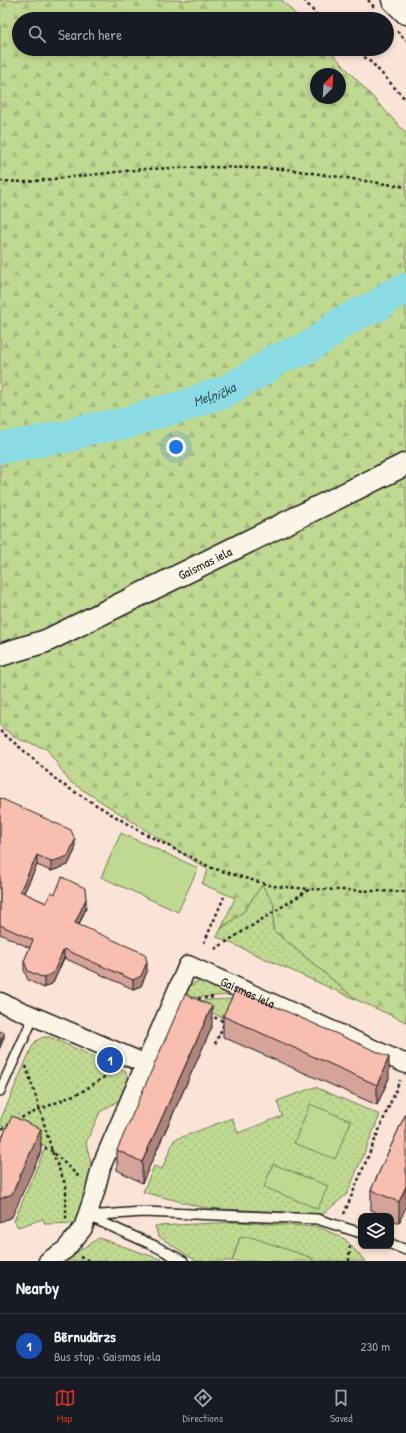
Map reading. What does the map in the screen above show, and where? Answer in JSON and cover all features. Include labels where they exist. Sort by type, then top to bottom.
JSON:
[{"type":"street","points":[[393,0],[406,13]]},
{"type":"street","name":"Gaismas iela","points":[[0,655],[46,641],[406,464]]},
{"type":"street","name":"Gaismas iela","points":[[85,1222],[95,1192],[101,1167],[139,1062],[173,1000],[188,965],[240,988],[403,1072]]},
{"type":"street","points":[[0,1002],[139,1062]]},
{"type":"street","points":[[48,1261],[65,1250],[85,1222]]},
{"type":"lane","points":[[0,1091],[34,1016]]},
{"type":"lane","points":[[85,1222],[143,1212],[317,1219],[358,1232]]},
{"type":"lane","points":[[85,1222],[154,1246],[183,1261]]},
{"type":"lane","points":[[394,1245],[406,1250]]},
{"type":"path","points":[[304,0],[314,12]]},
{"type":"path","points":[[363,56],[373,64],[406,100]]},
{"type":"path","points":[[0,181],[26,182],[144,168],[224,168],[286,169],[406,187]]},
{"type":"path","points":[[0,731],[60,783],[136,829],[212,868],[272,886],[310,889],[406,892]]},
{"type":"path","points":[[216,949],[310,889]]},
{"type":"path","points":[[204,943],[224,897]]},
{"type":"path","points":[[173,1000],[236,996],[240,988]]},
{"type":"path","points":[[206,1013],[225,1022]]},
{"type":"path","points":[[216,1044],[228,1015]]},
{"type":"path","points":[[20,1047],[52,1151],[66,1186],[65,1250]]},
{"type":"path","points":[[1,1128],[83,1091],[139,1062]]},
{"type":"path","points":[[339,1225],[403,1072]]},
{"type":"path","points":[[1,1128],[9,1132]]},
{"type":"path","points":[[38,1145],[52,1151],[95,1192]]},
{"type":"green space","points":[[0,0],[282,0],[293,12],[12,12],[12,56],[334,56],[346,68],[310,68],[310,104],[346,104],[346,68],[406,133],[406,1022],[357,1000],[273,930],[274,904],[262,885],[244,911],[221,929],[235,898],[202,884],[208,870],[69,781],[47,749],[18,739],[0,726]]},
{"type":"green space","points":[[121,833],[198,868],[178,912],[101,877]]},
{"type":"green space","points":[[262,885],[274,904],[273,930],[357,1000],[217,937],[221,929],[244,911]]},
{"type":"green space","points":[[201,980],[233,995],[183,998],[188,986]]},
{"type":"green space","points":[[232,999],[224,1018],[185,1001]]},
{"type":"green space","points":[[43,1037],[50,1037],[125,1071],[129,1080],[121,1099],[100,1112],[86,1143],[92,1167],[88,1194],[77,1223],[45,1224],[43,1219],[18,1227],[14,1221],[46,1146],[0,1125],[0,1121],[32,1047],[36,1041]]},
{"type":"green space","points":[[315,1087],[380,1115],[347,1194],[323,1214],[205,1208],[143,1192],[154,1166],[162,1169],[174,1140],[232,1118],[238,1133],[282,1116],[277,1101]]},
{"type":"green space","points":[[310,1104],[351,1121],[335,1159],[294,1143]]},
{"type":"green space","points":[[273,1164],[328,1186],[318,1209],[264,1187]]},
{"type":"green space","points":[[237,1222],[319,1227],[345,1239],[365,1261],[313,1261],[312,1258],[240,1238],[232,1261],[196,1261],[158,1236],[155,1226]]},
{"type":"green space","points":[[251,1237],[312,1258],[313,1261],[232,1261],[240,1238]]},
{"type":"green space","points":[[99,1238],[166,1261],[63,1261]]},
{"type":"building","points":[[0,798],[71,830],[75,840],[68,856],[51,862],[37,855],[20,891],[46,903],[51,892],[55,894],[62,877],[85,888],[86,899],[75,923],[145,954],[147,962],[141,976],[133,980],[64,949],[53,973],[44,978],[28,971],[24,961],[33,940],[0,925]]},
{"type":"building","points":[[236,989],[389,1057],[377,1085],[223,1016]]},
{"type":"building","points":[[185,994],[212,1006],[142,1162],[117,1150]]},
{"type":"building","points":[[0,1031],[4,1033],[0,1043]]},
{"type":"building","points":[[406,1113],[406,1186],[399,1202],[371,1190]]},
{"type":"building","points":[[12,1116],[41,1129],[12,1194],[0,1199],[0,1142]]},
{"type":"waterway","name":"Meļņička","points":[[0,448],[53,438],[67,437],[88,429],[123,424],[159,412],[181,407],[210,396],[221,394],[264,369],[275,360],[305,349],[327,335],[337,325],[366,310],[376,307],[393,294],[406,289]]},
{"type":"place","name":"Bērnudārzs","points":[[110,1060]]}]
